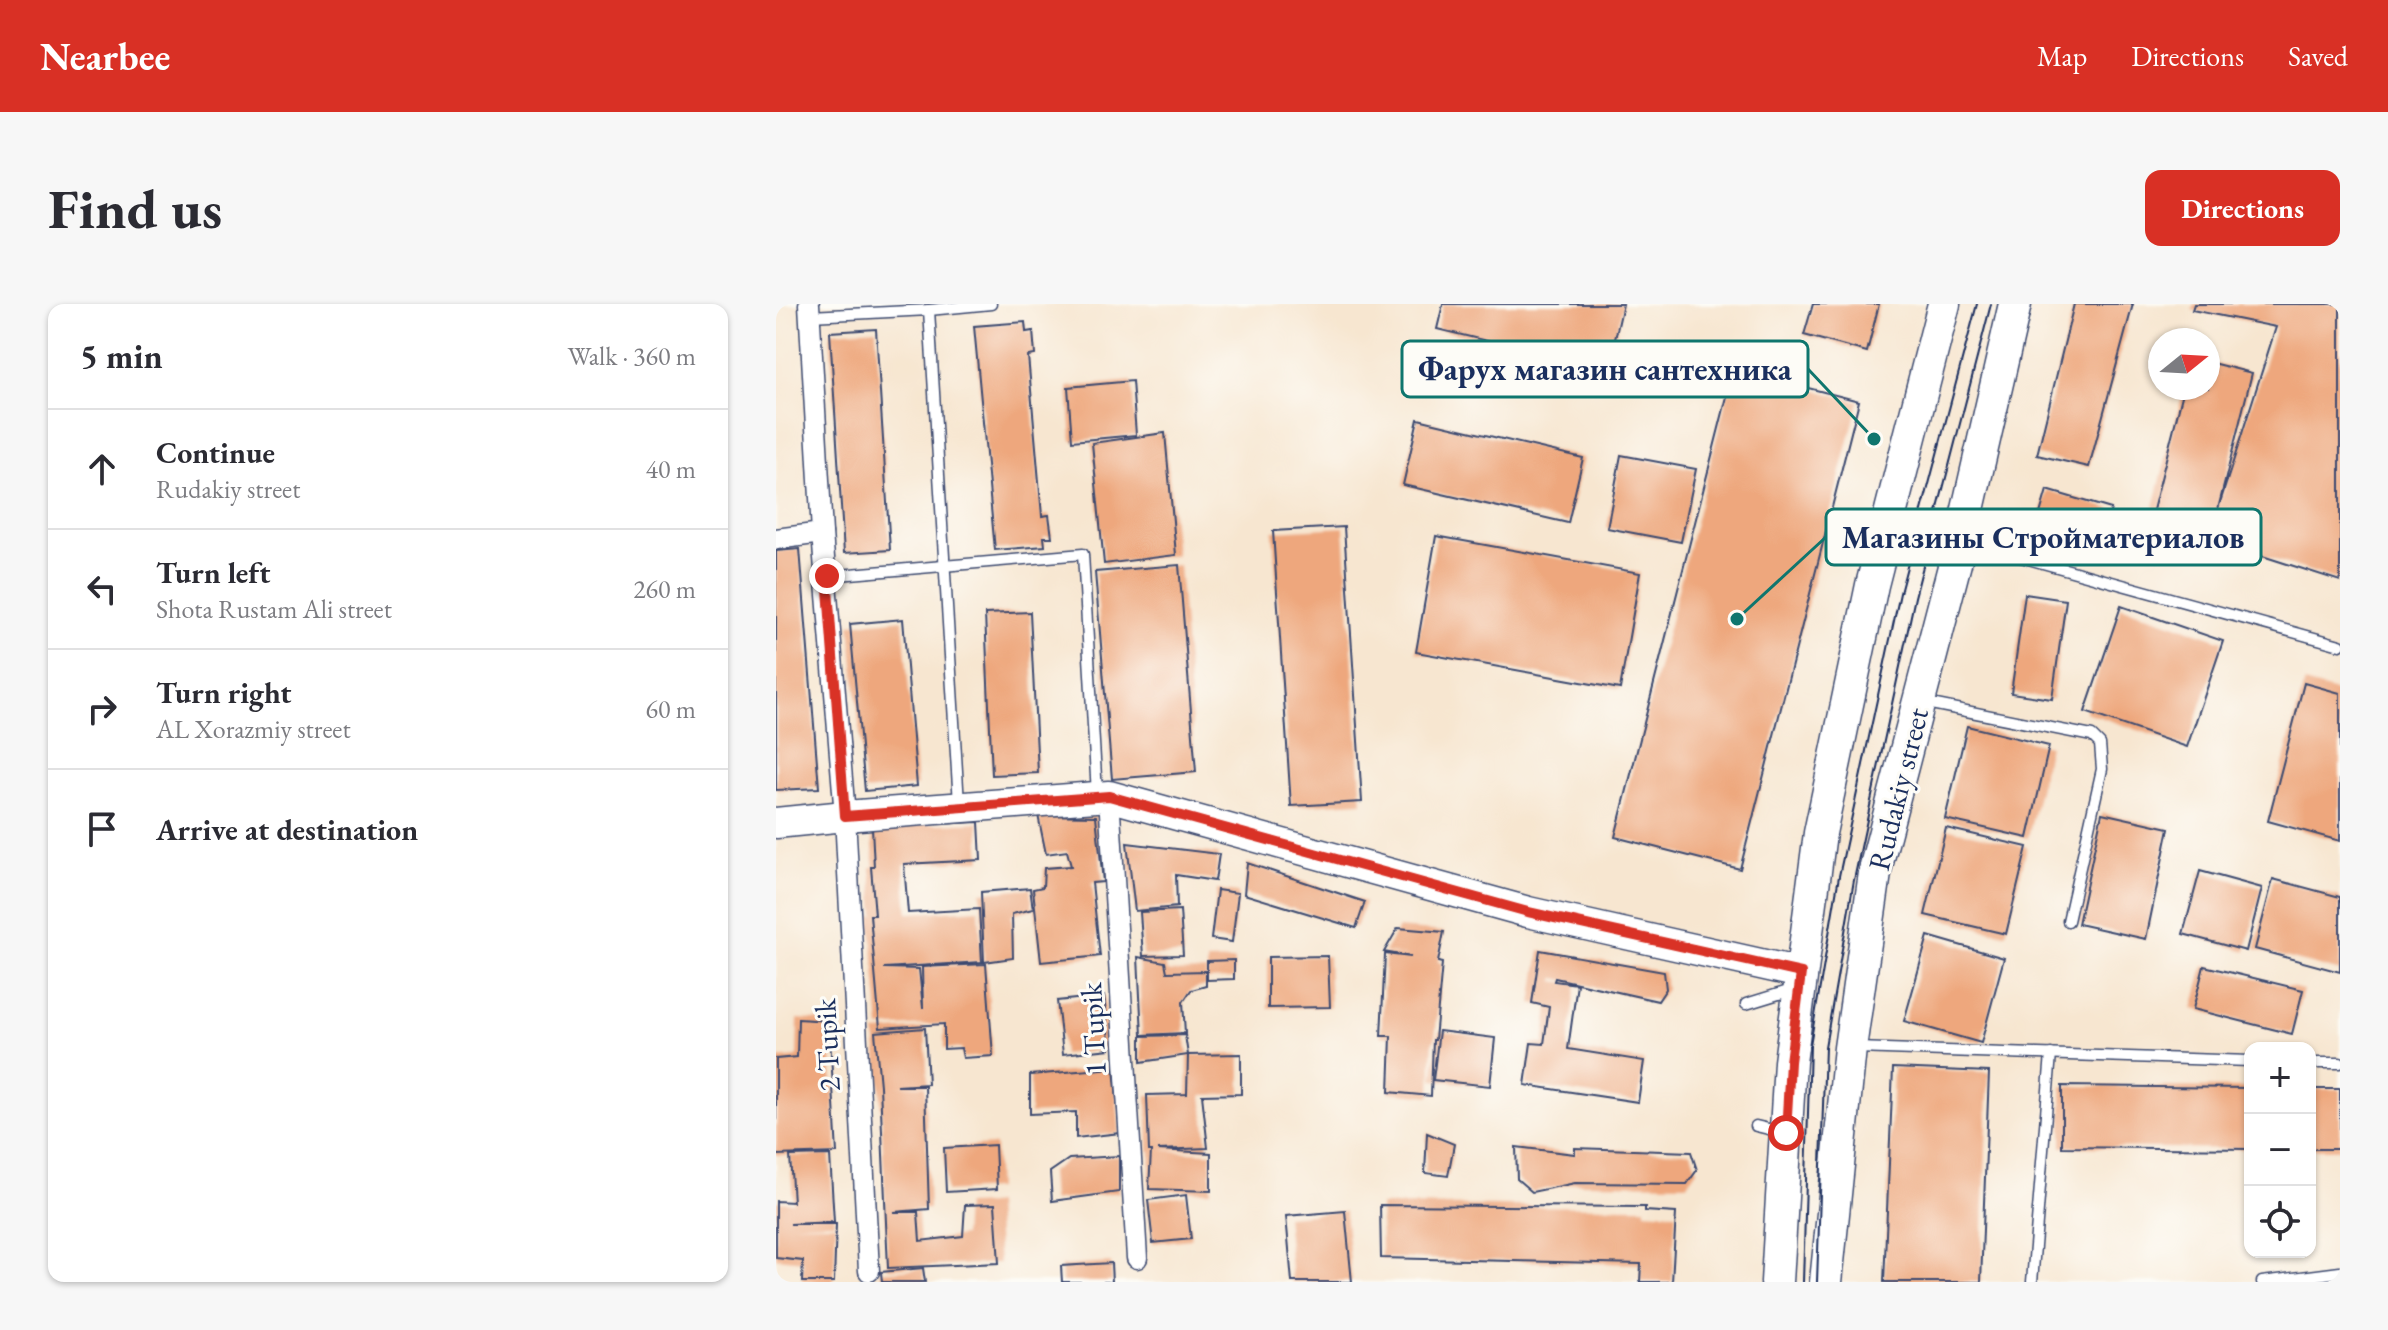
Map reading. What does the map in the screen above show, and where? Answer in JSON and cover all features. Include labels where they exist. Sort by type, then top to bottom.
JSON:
[{"type":"main road","name":"Rudakiy street","points":[[1777,1282],[1771,1129],[1790,1062],[1820,833],[1872,585],[1944,304]]},
{"type":"main road","name":"Rudakiy street","points":[[1826,1282],[1850,1048],[1876,866],[1961,540],[2015,304]]},
{"type":"street","name":"2 Tupik","points":[[809,310],[822,533],[845,816],[869,1271]]},
{"type":"street","points":[[776,539],[822,533]]},
{"type":"street","points":[[776,823],[1103,796],[1528,912],[1801,980]]},
{"type":"street","name":"1 Tupik","points":[[1103,796],[1137,1258]]},
{"type":"lane","points":[[809,310],[929,310],[991,304]]},
{"type":"lane","points":[[929,310],[959,807]]},
{"type":"lane","points":[[1961,540],[2340,645]]},
{"type":"lane","points":[[827,576],[1083,554],[1103,796]]},
{"type":"lane","points":[[1919,702],[2092,736],[2100,744],[2102,769],[2068,921]]},
{"type":"lane","points":[[1746,1004],[1801,980]]},
{"type":"lane","points":[[1850,1048],[2244,1061]]},
{"type":"lane","points":[[2032,1282],[2051,1054]]},
{"type":"lane","points":[[2316,1063],[2340,1063]]},
{"type":"lane","points":[[2262,1282],[2340,1272]]},
{"type":"building","points":[[1443,304],[1623,304],[1608,370],[1437,329]]},
{"type":"building","points":[[1813,304],[1879,304],[1867,352],[1804,335]]},
{"type":"building","points":[[2074,304],[2133,304],[2089,467],[2037,455]]},
{"type":"building","points":[[2194,304],[2340,304],[2340,581],[2210,539],[2149,526],[2181,400],[2220,400],[2220,365],[2252,373],[2218,509],[2276,327],[2192,310]]},
{"type":"building","points":[[1025,322],[1026,332],[1033,331],[1035,355],[1028,356],[1042,516],[1049,515],[1052,537],[1044,537],[1045,546],[995,550],[974,326]]},
{"type":"building","points":[[876,329],[890,550],[844,553],[830,332]]},
{"type":"building","points":[[1734,369],[1859,401],[1740,869],[1615,837]]},
{"type":"building","points":[[1132,381],[1136,435],[1072,441],[1068,387]]},
{"type":"building","points":[[1418,419],[1583,458],[1568,523],[1403,485]]},
{"type":"building","points":[[1165,433],[1176,555],[1104,564],[1092,443]]},
{"type":"building","points":[[1621,455],[1696,469],[1681,542],[1607,528]]},
{"type":"building","points":[[2047,490],[2111,509],[2101,544],[2037,524]]},
{"type":"building","points":[[1344,527],[1362,802],[1291,806],[1273,531]]},
{"type":"building","points":[[1436,536],[1640,573],[1620,689],[1416,652]]},
{"type":"building","points":[[800,549],[819,788],[776,790],[776,551]]},
{"type":"building","points":[[1179,565],[1196,772],[1112,779],[1095,572]]},
{"type":"building","points":[[2025,594],[2066,600],[2052,699],[2011,693]]},
{"type":"building","points":[[2121,606],[2223,641],[2187,747],[2085,712]]},
{"type":"building","points":[[1030,612],[1038,773],[992,775],[985,614]]},
{"type":"building","points":[[903,619],[917,786],[865,791],[850,624]]},
{"type":"building","points":[[2304,683],[2340,693],[2340,841],[2268,821]]},
{"type":"building","points":[[1967,726],[2049,746],[2028,838],[1945,819]]},
{"type":"building","points":[[2102,813],[2169,828],[2146,939],[2078,924]]},
{"type":"building","points":[[1038,815],[1096,816],[1103,882],[1092,883],[1100,956],[1041,962],[1033,889],[1043,887],[1044,868],[1071,866],[1067,851],[1046,854]]},
{"type":"building","points":[[979,822],[981,860],[904,864],[908,913],[979,909],[982,962],[884,968],[919,969],[923,1008],[922,967],[986,964],[993,1056],[963,1058],[961,1048],[944,1049],[944,1024],[880,1028],[870,915],[875,915],[872,827]]},
{"type":"building","points":[[1946,828],[2027,847],[2006,934],[1925,915]]},
{"type":"building","points":[[1127,843],[1219,854],[1215,881],[1176,875],[1177,907],[1135,911]]},
{"type":"building","points":[[1247,863],[1365,902],[1356,928],[1244,894]]},
{"type":"building","points":[[2200,871],[2262,888],[2246,951],[2183,934]]},
{"type":"building","points":[[2273,879],[2340,897],[2340,972],[2255,949]]},
{"type":"building","points":[[1030,888],[1033,909],[1012,914],[1013,958],[984,962],[981,892]]},
{"type":"building","points":[[1217,890],[1238,893],[1232,942],[1211,939]]},
{"type":"building","points":[[1180,910],[1183,955],[1143,956],[1140,912]]},
{"type":"building","points":[[1398,928],[1444,932],[1438,962],[1442,963],[1433,1040],[1431,1096],[1389,1092],[1391,1036],[1381,1036],[1385,954],[1411,957],[1384,952]]},
{"type":"building","points":[[1928,936],[2004,958],[1981,1043],[1904,1021]]},
{"type":"building","points":[[1540,950],[1664,972],[1666,989],[1658,1001],[1555,978],[1554,981],[1577,984],[1568,1049],[1644,1061],[1638,1102],[1525,1085],[1531,1043],[1544,1044],[1549,1007],[1532,1003]]},
{"type":"building","points":[[1328,956],[1330,1007],[1268,1008],[1268,957]]},
{"type":"building","points":[[1138,957],[1165,962],[1167,972],[1206,971],[1206,986],[1191,990],[1183,1002],[1185,1033],[1142,1035]]},
{"type":"building","points":[[1234,960],[1234,979],[1207,980],[1207,961]]},
{"type":"building","points":[[2204,966],[2303,990],[2292,1034],[2193,1009]]},
{"type":"building","points":[[1104,996],[1110,1049],[1063,1054],[1057,1001]]},
{"type":"building","points":[[798,1019],[829,1021],[837,1153],[776,1155],[776,1059],[797,1057]]},
{"type":"building","points":[[925,1028],[928,1084],[897,1086],[925,1086],[929,1209],[894,1212],[918,1212],[920,1241],[963,1236],[965,1205],[995,1204],[999,1263],[888,1268],[875,1032]]},
{"type":"building","points":[[1439,1031],[1495,1038],[1490,1086],[1433,1080]]},
{"type":"building","points":[[1185,1035],[1188,1055],[1141,1062],[1141,1036]]},
{"type":"building","points":[[1241,1054],[1241,1094],[1202,1095],[1208,1148],[1158,1150],[1211,1153],[1211,1191],[1149,1189],[1151,1151],[1147,1095],[1187,1094],[1188,1055]]},
{"type":"building","points":[[1114,1068],[1120,1133],[1076,1138],[1076,1112],[1030,1114],[1030,1075]]},
{"type":"building","points":[[1893,1068],[1989,1072],[1981,1282],[1884,1282]]},
{"type":"building","points":[[2062,1086],[2244,1088],[2244,1149],[2062,1147]]},
{"type":"building","points":[[2316,1089],[2340,1089],[2340,1149],[2316,1149]]},
{"type":"building","points":[[1427,1133],[1454,1144],[1448,1176],[1425,1173]]},
{"type":"building","points":[[995,1145],[997,1189],[946,1192],[944,1148]]},
{"type":"building","points":[[1516,1147],[1575,1154],[1575,1148],[1691,1152],[1697,1170],[1687,1184],[1575,1183],[1532,1192],[1517,1179]]},
{"type":"building","points":[[830,1155],[834,1222],[790,1224],[836,1224],[834,1282],[802,1282],[803,1261],[776,1258],[776,1201],[793,1202],[790,1156]]},
{"type":"building","points":[[1119,1156],[1119,1192],[1052,1201],[1050,1172],[1069,1159]]},
{"type":"building","points":[[1186,1195],[1191,1239],[1153,1243],[1148,1200]]},
{"type":"building","points":[[1380,1205],[1645,1207],[1645,1211],[1676,1213],[1672,1282],[1640,1282],[1641,1264],[1381,1258]]},
{"type":"building","points":[[1345,1211],[1352,1282],[1292,1282],[1286,1216]]},
{"type":"building","points":[[1111,1263],[1112,1282],[1062,1282],[1061,1266]]},
{"type":"building","points":[[923,1268],[925,1282],[882,1282],[881,1272]]},
{"type":"tram line","points":[[1803,1282],[1810,1045],[1839,876],[1900,593],[1977,304]]},
{"type":"tram line","points":[[1817,1282],[1825,1047],[1854,880],[1915,597],[1991,304]]},
{"type":"place","name":"Фарух магазин сантехника","points":[[1874,439]]},
{"type":"place","name":"Магазины Стройматериалов","points":[[1737,619]]},
{"type":"route","points":[[827,576],[845,816],[1109,796],[1528,912],[1801,973],[1790,1062],[1786,1133]]}]
